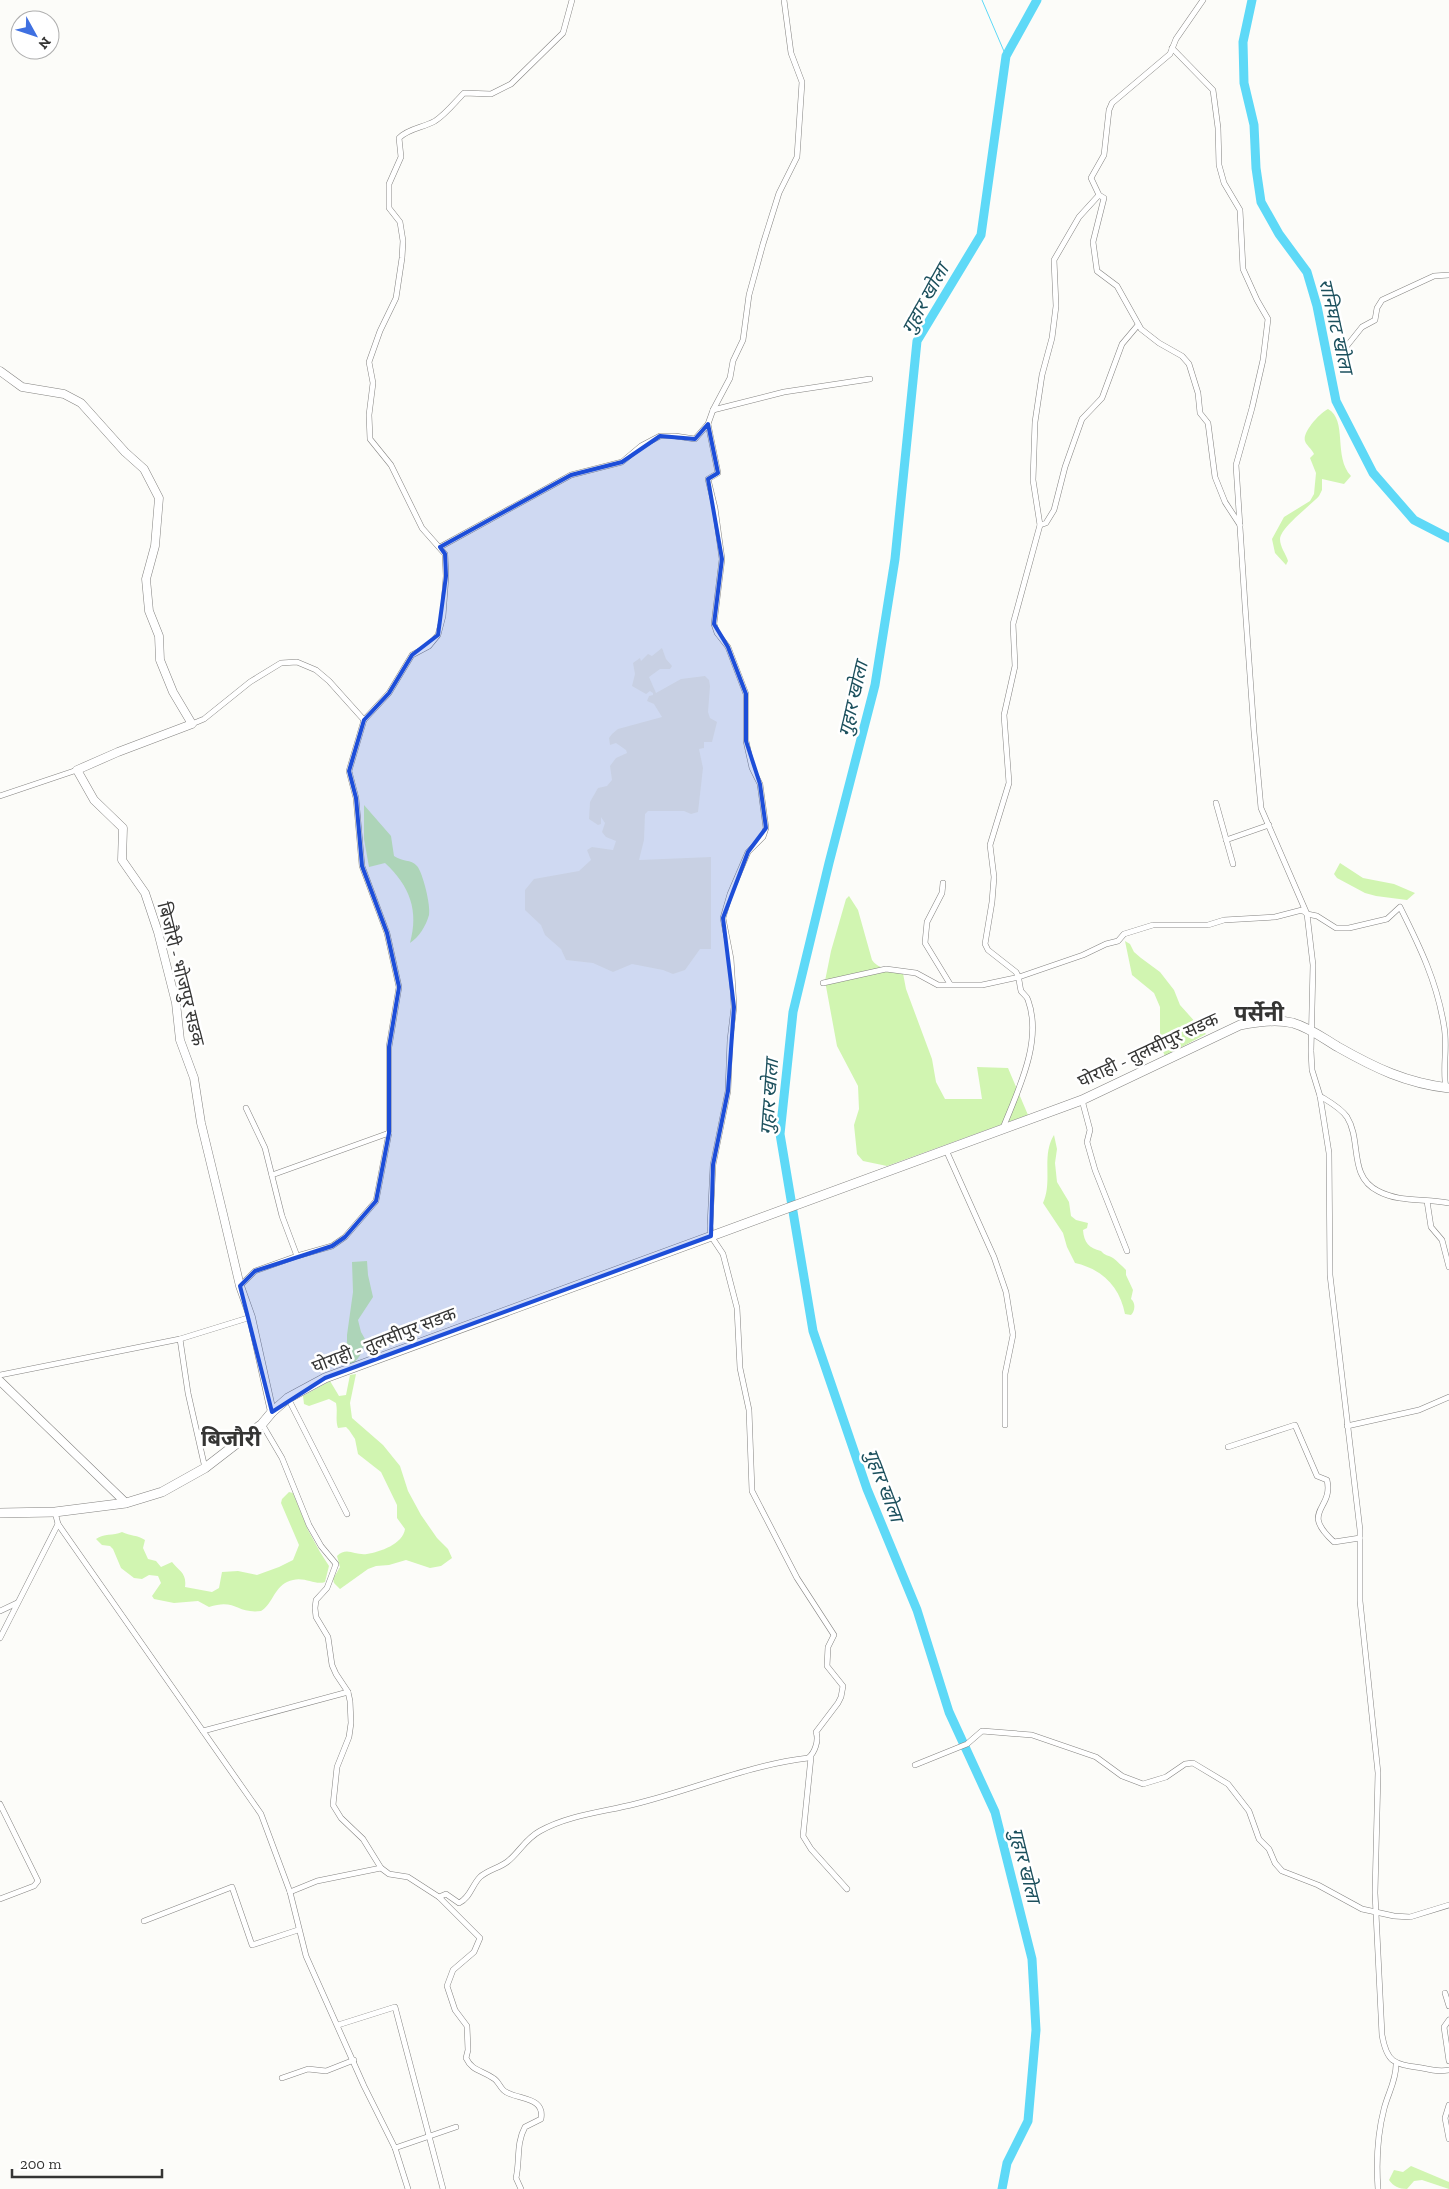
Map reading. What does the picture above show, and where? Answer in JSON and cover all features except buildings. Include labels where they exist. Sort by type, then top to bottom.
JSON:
[{"type":"main road","name":"घोराही - तुलसीपुर सडक","points":[[0,1513],[55,1512],[126,1503],[162,1492],[205,1468],[262,1424],[288,1398],[325,1378],[886,1170],[1082,1100],[1240,1025],[1264,1020],[1292,1023],[1312,1030],[1336,1046],[1401,1079],[1447,1088]]},
{"type":"street","points":[[240,1286],[256,1271],[332,1246],[345,1237],[376,1201],[389,1133],[389,1047],[400,987],[387,933],[362,866],[356,798],[349,771],[364,720],[389,693],[412,655],[429,646],[438,635],[443,616],[446,576],[445,554],[440,546],[422,528],[391,465],[370,439],[369,416],[373,383],[370,362],[380,331],[396,298],[402,258],[403,241],[400,222],[388,208],[389,184],[401,157],[399,138],[406,131],[422,128],[437,120],[464,93],[491,94],[511,84],[563,33],[572,0]]},
{"type":"street","points":[[440,546],[571,475],[622,462],[641,446],[660,436],[695,439],[708,424],[713,410],[730,378],[734,361],[743,340],[749,295],[763,244],[779,193],[796,157],[802,82],[791,53],[784,0]]},
{"type":"street","points":[[1204,0],[1189,19],[1170,54],[1112,103],[1109,110],[1104,155],[1091,178],[1099,195],[1104,198],[1093,242],[1097,270],[1117,286],[1138,325],[1159,343],[1182,356],[1189,364],[1198,393],[1200,413],[1208,423],[1215,477],[1225,502],[1240,526]]},
{"type":"street","points":[[1172,48],[1213,90],[1218,128],[1219,165],[1224,183],[1240,210],[1244,269],[1257,300],[1268,319],[1264,353],[1252,408],[1236,465],[1261,808],[1307,914],[1313,965],[1312,1070],[1320,1096],[1329,1152],[1330,1275],[1360,1538],[1360,1601],[1378,1773],[1375,1892],[1382,2035],[1385,2052],[1396,2065],[1396,2078],[1384,2108],[1378,2139],[1376,2160],[1378,2189]]},
{"type":"street","points":[[1003,1129],[1022,1078],[1030,1045],[1032,1026],[1028,1001],[1020,989],[1019,977],[1016,972],[988,950],[985,944],[994,877],[990,845],[1009,783],[1004,714],[1016,666],[1013,624],[1040,525],[1033,480],[1035,432],[1042,375],[1052,338],[1055,314],[1054,260],[1079,217],[1099,195]]},
{"type":"street","points":[[1342,352],[1362,327],[1375,320],[1377,308],[1382,300],[1434,276],[1449,275]]},
{"type":"street","points":[[1040,525],[1046,523],[1054,510],[1065,467],[1082,419],[1102,398],[1122,344],[1138,325]]},
{"type":"street","points":[[0,370],[22,387],[64,394],[80,403],[125,452],[144,469],[159,498],[155,546],[146,579],[149,611],[159,636],[160,660],[173,692],[192,724]]},
{"type":"street","points":[[713,410],[784,392],[870,379]]},
{"type":"street","points":[[708,424],[718,473],[708,479],[715,508],[722,559],[714,624],[717,633],[728,647],[746,694],[746,741],[752,768],[760,784],[766,828],[763,837],[748,852],[730,894],[723,918],[731,959],[734,1007],[730,1040],[728,1091],[714,1165],[711,1236],[723,1254],[737,1308],[740,1368],[749,1410],[752,1491],[797,1578],[834,1635],[828,1648],[827,1666],[843,1686],[838,1703],[816,1732],[818,1741],[810,1757],[803,1836],[811,1849],[847,1889]]},
{"type":"street","points":[[0,796],[77,770],[204,719],[250,682],[281,663],[297,662],[316,670],[329,681],[364,720]]},
{"type":"street","name":"बिजौरी - भोजपुर सडक","points":[[77,770],[94,800],[123,828],[122,860],[145,894],[152,915],[176,1003],[180,1040],[194,1078],[201,1123],[240,1286],[251,1317],[272,1412]]},
{"type":"street","points":[[1216,803],[1233,864]]},
{"type":"street","points":[[1226,840],[1269,825]]},
{"type":"street","points":[[943,883],[942,893],[927,922],[925,943],[950,984]]},
{"type":"street","points":[[823,983],[886,969],[916,974],[938,984],[982,985],[1019,977],[1083,955],[1106,944],[1113,943],[1124,934],[1153,925],[1208,925],[1224,920],[1275,917],[1302,910],[1307,914],[1317,916],[1336,928],[1349,928],[1387,919],[1400,907],[1430,968],[1439,1002],[1444,1028],[1446,1062],[1444,1075],[1447,1088]]},
{"type":"street","points":[[1320,1096],[1345,1114],[1355,1140],[1358,1168],[1362,1179],[1368,1185],[1386,1195],[1418,1201],[1427,1200],[1449,1203]]},
{"type":"street","points":[[1082,1100],[1090,1130],[1087,1142],[1095,1170],[1127,1251]]},
{"type":"street","points":[[246,1108],[265,1148],[282,1216],[297,1256]]},
{"type":"street","points":[[272,1175],[389,1133]]},
{"type":"street","points":[[946,1150],[994,1257],[1006,1292],[1013,1335],[1005,1374],[1006,1425]]},
{"type":"street","points":[[1427,1200],[1431,1227],[1442,1240],[1449,1267]]},
{"type":"street","points":[[0,1375],[180,1339],[251,1317]]},
{"type":"street","points":[[180,1339],[188,1392],[205,1468]]},
{"type":"street","points":[[0,1381],[126,1503]]},
{"type":"street","points":[[1347,1426],[1419,1410],[1449,1397]]},
{"type":"street","points":[[288,1398],[347,1514]]},
{"type":"street","points":[[262,1424],[282,1458],[309,1525],[321,1546],[336,1564],[327,1588],[316,1600],[315,1608],[316,1617],[328,1637],[332,1665],[348,1692],[351,1724],[349,1737],[337,1767],[333,1805],[341,1818],[363,1839],[381,1868],[389,1874],[408,1877],[439,1897],[480,1938],[474,1952],[453,1970],[448,1986],[455,2010],[467,2026],[468,2050],[466,2058],[470,2066],[493,2078],[503,2090],[532,2100],[539,2105],[542,2113],[541,2120],[525,2127],[518,2144],[519,2166],[516,2178],[522,2189]]},
{"type":"street","points":[[1228,1446],[1295,1425],[1317,1476],[1327,1480],[1329,1490],[1318,1515],[1321,1530],[1334,1542],[1360,1538]]},
{"type":"street","points":[[55,1512],[58,1524],[262,1814],[290,1892],[306,1956],[364,2086],[395,2148],[408,2189]]},
{"type":"street","points":[[0,1638],[58,1524]]},
{"type":"street","points":[[0,1610],[18,1603]]},
{"type":"street","points":[[202,1731],[348,1692]]},
{"type":"street","points":[[915,1765],[967,1744],[982,1731],[1032,1735],[1096,1757],[1122,1776],[1143,1784],[1166,1777],[1185,1764],[1193,1763],[1228,1784],[1248,1811],[1259,1838],[1282,1871],[1318,1885],[1362,1908],[1394,1916],[1410,1916],[1449,1905]]},
{"type":"street","points":[[439,1897],[446,1894],[457,1902],[464,1900],[481,1876],[512,1858],[524,1842],[539,1831],[555,1824],[610,1808],[634,1804],[734,1773],[810,1757]]},
{"type":"street","points":[[0,1804],[38,1881],[34,1886],[0,1899]]},
{"type":"street","points":[[290,1892],[318,1881],[381,1868]]},
{"type":"street","points":[[144,1921],[232,1887],[252,1945],[298,1930]]},
{"type":"street","points":[[1445,1993],[1449,2006]]},
{"type":"street","points":[[338,2025],[395,2007],[443,2189]]},
{"type":"street","points":[[1449,2020],[1444,2027],[1449,2061]]},
{"type":"street","points":[[282,2078],[308,2069],[326,2071],[354,2060]]},
{"type":"street","points":[[1396,2065],[1439,2072],[1449,2070]]},
{"type":"street","points":[[1449,2105],[1445,2118],[1449,2139]]},
{"type":"street","points":[[395,2148],[456,2127]]},
{"type":"highlighted area","points":[[708,424],[718,473],[708,479],[722,559],[714,624],[728,647],[746,694],[746,741],[760,784],[766,828],[748,852],[723,918],[734,1007],[728,1091],[713,1165],[711,1236],[325,1378],[272,1412],[240,1286],[255,1271],[332,1246],[345,1237],[376,1201],[389,1133],[389,1047],[399,987],[387,933],[362,866],[356,798],[349,771],[364,720],[389,693],[412,655],[438,635],[446,576],[445,554],[440,547],[571,475],[622,462],[660,436],[695,439]]},
{"type":"shaded area","points":[[662,648],[666,659],[672,666],[670,669],[660,669],[649,677],[656,693],[681,679],[705,676],[709,680],[710,686],[708,712],[710,718],[717,722],[712,742],[704,742],[704,748],[699,749],[703,768],[698,812],[691,814],[684,811],[648,811],[645,814],[644,840],[639,860],[711,857],[711,949],[700,949],[685,970],[673,974],[663,970],[632,964],[613,972],[593,963],[566,960],[561,949],[545,935],[541,925],[525,910],[525,890],[534,879],[579,871],[591,860],[587,850],[592,847],[613,850],[616,841],[606,837],[602,832],[605,823],[601,817],[601,824],[598,825],[589,819],[590,802],[598,788],[607,786],[612,780],[610,766],[616,758],[627,753],[626,750],[616,743],[610,745],[609,738],[612,734],[618,729],[662,717],[654,704],[647,701],[653,693],[650,691],[646,694],[632,686],[635,674],[633,663],[640,658],[641,661],[648,654],[652,656]]},
{"type":"green space","points":[[1328,409],[1338,421],[1343,459],[1351,476],[1344,484],[1322,479],[1322,490],[1319,496],[1285,529],[1280,539],[1288,561],[1286,565],[1275,553],[1272,539],[1284,517],[1310,501],[1314,494],[1316,473],[1310,458],[1314,454],[1306,443],[1305,437],[1313,423]]},
{"type":"green space","points":[[364,805],[391,836],[394,856],[415,864],[422,875],[428,897],[429,915],[422,931],[410,943],[413,931],[413,910],[406,890],[394,872],[385,863],[369,867],[364,839]]},
{"type":"green space","points":[[1340,863],[1363,878],[1394,884],[1415,893],[1407,900],[1365,893],[1337,878],[1334,874]]},
{"type":"green space","points":[[849,896],[858,910],[872,960],[878,966],[902,968],[906,989],[932,1059],[936,1082],[945,1099],[982,1099],[977,1067],[1008,1068],[1028,1115],[887,1166],[863,1161],[857,1154],[854,1125],[859,1109],[858,1086],[837,1046],[825,981],[831,951],[846,899]]},
{"type":"green space","points":[[1125,941],[1130,944],[1134,952],[1160,972],[1174,990],[1180,1005],[1206,1034],[1165,1056],[1160,1045],[1160,1007],[1154,993],[1132,975]]},
{"type":"green space","points":[[1054,1135],[1057,1149],[1055,1163],[1057,1182],[1069,1202],[1071,1216],[1076,1220],[1088,1223],[1087,1228],[1083,1230],[1088,1244],[1113,1258],[1126,1270],[1126,1275],[1133,1290],[1131,1299],[1134,1307],[1131,1315],[1125,1314],[1119,1295],[1108,1281],[1094,1270],[1075,1263],[1063,1233],[1043,1203],[1047,1186],[1048,1151]]},
{"type":"green space","points":[[367,1261],[373,1297],[358,1320],[365,1339],[362,1352],[355,1362],[347,1367],[347,1335],[353,1292],[352,1262]]},
{"type":"green space","points":[[356,1374],[350,1403],[352,1418],[383,1445],[400,1466],[408,1491],[421,1515],[437,1538],[448,1549],[452,1558],[441,1566],[430,1568],[406,1560],[389,1565],[376,1566],[368,1569],[340,1589],[333,1579],[340,1567],[337,1556],[344,1552],[367,1554],[384,1549],[396,1543],[405,1529],[397,1518],[397,1505],[381,1472],[358,1454],[355,1439],[349,1430],[346,1427],[338,1428],[336,1403],[329,1399],[309,1406],[304,1404],[303,1396],[330,1381],[339,1396],[346,1395],[350,1375]]},
{"type":"green space","points":[[289,1492],[293,1493],[308,1530],[329,1566],[325,1582],[317,1583],[298,1579],[287,1582],[279,1588],[268,1605],[261,1611],[246,1610],[225,1604],[209,1607],[198,1601],[174,1603],[154,1599],[152,1596],[161,1583],[158,1576],[149,1575],[142,1579],[134,1578],[121,1568],[113,1549],[110,1546],[102,1545],[96,1539],[122,1532],[142,1538],[145,1540],[143,1548],[148,1559],[156,1561],[161,1567],[172,1562],[184,1575],[185,1587],[212,1592],[219,1588],[222,1572],[238,1571],[257,1575],[293,1560],[299,1545],[281,1503],[282,1499]]},
{"type":"green space","points":[[1411,2166],[1449,2182],[1449,2189],[1422,2180],[1414,2181],[1407,2189],[1404,2189],[1394,2185],[1389,2180],[1394,2170],[1403,2172]]},
{"type":"waterway","points":[[982,0],[1006,56]]},
{"type":"waterway","name":"गुहार खोला","points":[[1002,2189],[1007,2163],[1028,2121],[1036,2030],[1032,1959],[995,1812],[949,1712],[917,1610],[867,1489],[813,1331],[780,1134],[793,1012],[875,685],[895,559],[917,341],[981,235],[1006,56],[1037,0]]},
{"type":"waterway","name":"रानिघाट खोला","points":[[1252,0],[1243,42],[1244,83],[1254,125],[1256,168],[1261,202],[1279,234],[1307,272],[1317,306],[1336,401],[1373,473],[1414,520],[1449,538]]},
{"type":"district","name":"पर्सेनी","points":[[1259,1013]]},
{"type":"district","name":"बिजौरी","points":[[231,1438]]}]
